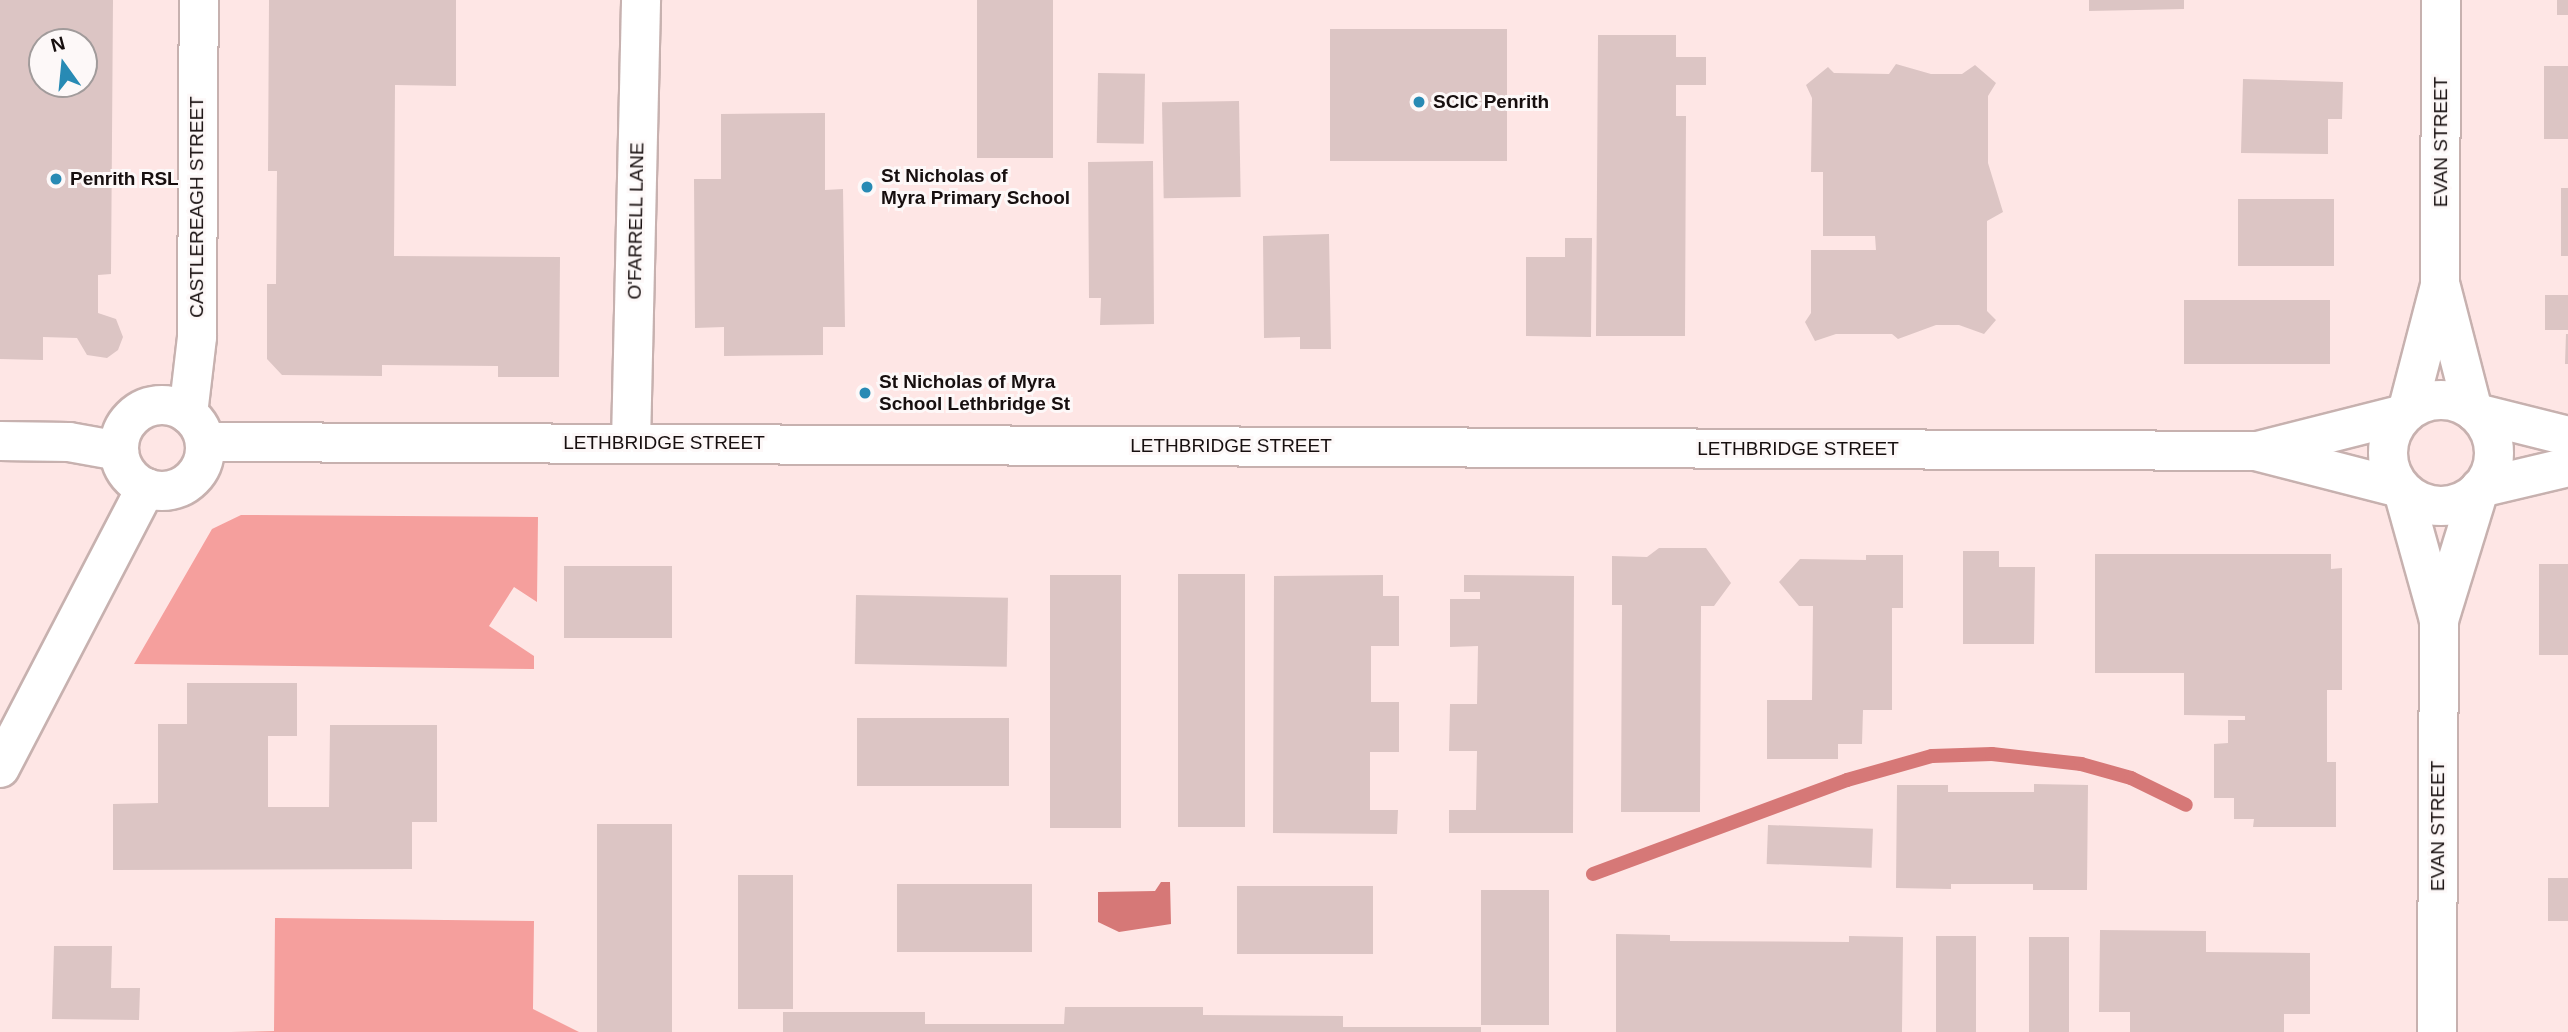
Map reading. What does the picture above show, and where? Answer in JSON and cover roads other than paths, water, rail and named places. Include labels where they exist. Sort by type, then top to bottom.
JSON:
[{"type":"street","name":"CASTLEREAGH STREET","points":[[196,428],[198,0]]},
{"type":"street","name":"O'FARRELL LANE","points":[[631,443],[641,0]]},
{"type":"street","name":"EVAN STREET","points":[[2441,0],[2441,285],[2474,412]]},
{"type":"street","name":"EVAN STREET","points":[[2406,413],[2441,285]]},
{"type":"street","points":[[2568,436],[2474,412],[2447,400],[2419,404],[2406,413],[2388,442],[2388,458],[2402,489],[2417,500],[2433,505],[2450,505],[2480,489],[2568,467]]},
{"type":"street","points":[[167,406],[196,428],[202,464],[189,481],[168,490],[146,488],[130,477],[119,451],[125,427],[143,410],[167,406]]},
{"type":"street","points":[[2474,412],[2487,426],[2494,458],[2490,474],[2480,489]]},
{"type":"street","name":"LETHBRIDGE STREET","points":[[2256,451],[2406,413]]},
{"type":"street","name":"LETHBRIDGE STREET","points":[[196,428],[631,443],[2256,451],[2402,489]]},
{"type":"street","points":[[0,442],[68,442],[119,451]]},
{"type":"street","points":[[0,768],[146,488]]},
{"type":"street","name":"EVAN STREET","points":[[2402,489],[2439,620],[2437,1032]]},
{"type":"street","name":"EVAN STREET","points":[[2439,620],[2480,489]]},
{"type":"waterway","points":[[1593,874],[1847,780],[1932,756],[1992,754],[2081,764],[2131,778],[2186,805]]},
{"type":"place","name":"SCIC Penrith","points":[[1419,102]]},
{"type":"place","name":"Penrith RSL","points":[[56,179]]},
{"type":"place","name":"St Nicholas of Myra Primary School","points":[[867,187]]},
{"type":"place","name":"St Nicholas of Myra School Lethbridge St","points":[[865,393]]}]
